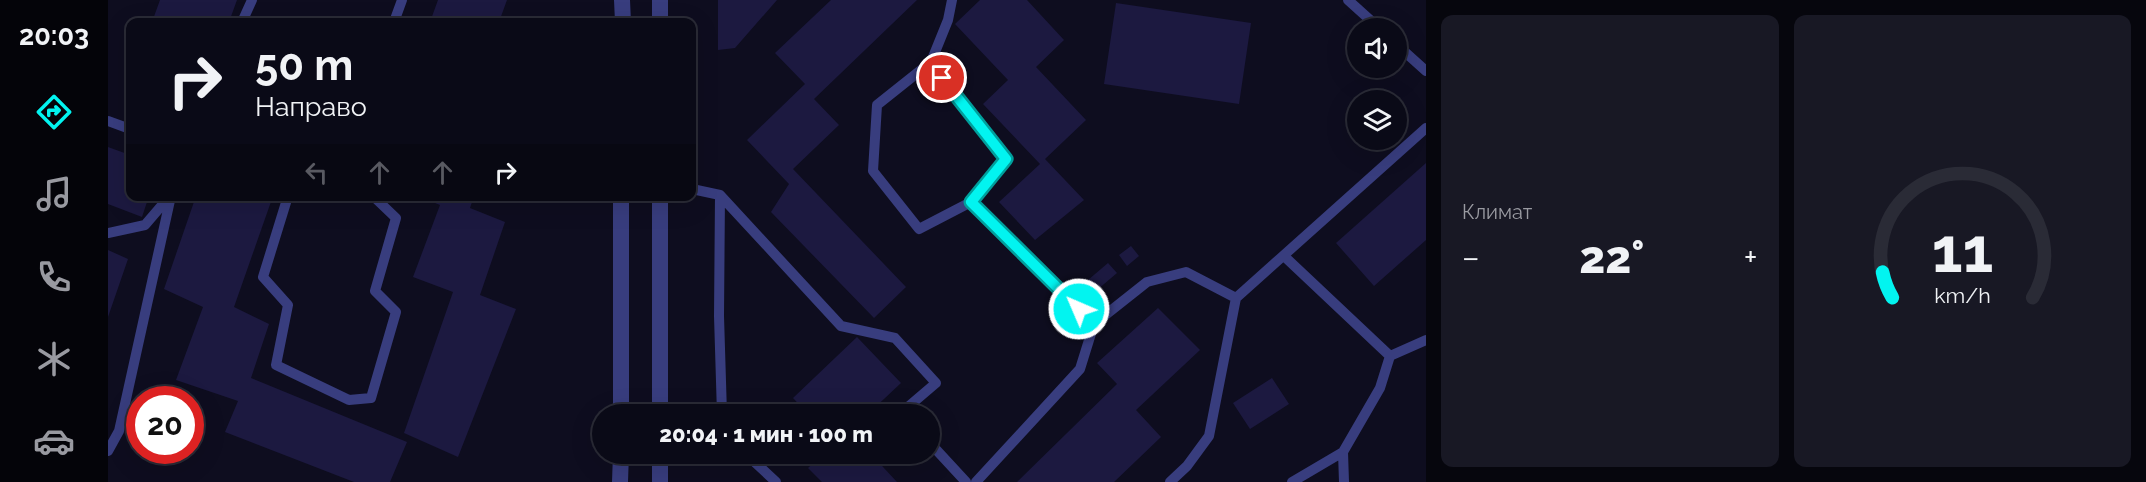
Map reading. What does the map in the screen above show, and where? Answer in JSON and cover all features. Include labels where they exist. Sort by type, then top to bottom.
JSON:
[{"type":"street","points":[[622,0],[623,18]]},
{"type":"street","points":[[660,0],[660,18]]},
{"type":"street","points":[[621,201],[621,404]]},
{"type":"street","points":[[660,201],[660,404]]},
{"type":"street","points":[[621,464],[621,482]]},
{"type":"street","points":[[660,464],[660,482]]},
{"type":"lane","points":[[244,18],[252,0]]},
{"type":"lane","points":[[395,18],[402,0]]},
{"type":"lane","points":[[931,62],[1006,159],[971,202],[919,229],[873,171],[877,105],[931,62],[948,20],[952,0]]},
{"type":"lane","points":[[1348,0],[1368,18]]},
{"type":"lane","points":[[1407,54],[1426,71]]},
{"type":"lane","points":[[108,120],[126,127]]},
{"type":"lane","points":[[1170,482],[1187,466],[1209,436],[1236,298],[1426,128]]},
{"type":"lane","points":[[696,190],[720,195],[841,326],[895,338],[936,383],[911,404]]},
{"type":"lane","points":[[720,195],[718,316],[722,404]]},
{"type":"lane","points":[[108,233],[145,225],[166,201]]},
{"type":"lane","points":[[108,452],[119,431],[169,201]]},
{"type":"lane","points":[[286,201],[263,277],[288,305],[276,365],[349,400],[371,398],[396,312],[375,291],[396,218],[378,201]]},
{"type":"lane","points":[[971,202],[1094,324]]},
{"type":"lane","points":[[1284,256],[1390,356]]},
{"type":"lane","points":[[976,482],[1080,369],[1094,324],[1147,282],[1186,272],[1236,298]]},
{"type":"lane","points":[[1292,482],[1343,452],[1380,388],[1390,356],[1426,340]]},
{"type":"lane","points":[[1343,452],[1344,482]]},
{"type":"lane","points":[[940,454],[966,482]]},
{"type":"lane","points":[[757,464],[776,482]]},
{"type":"building","points":[[160,0],[237,0],[230,18],[153,18]]},
{"type":"building","points":[[438,0],[507,0],[500,18],[431,18]]},
{"type":"building","points":[[718,0],[777,0],[735,48],[718,50]]},
{"type":"building","points":[[831,0],[917,0],[814,99],[839,125],[793,169],[906,287],[874,318],[771,212],[789,184],[747,140],[805,84],[775,53]]},
{"type":"building","points":[[980,0],[1027,0],[1064,40],[1036,67],[1086,120],[1045,159],[1084,200],[1035,240],[999,202],[1040,164],[983,104],[1008,80],[955,24]]},
{"type":"building","points":[[1116,3],[1251,23],[1239,104],[1104,84]]},
{"type":"building","points":[[108,147],[126,154],[126,201],[147,201],[142,217],[108,204]]},
{"type":"building","points":[[1426,163],[1426,240],[1374,286],[1336,243]]},
{"type":"building","points":[[194,201],[271,201],[234,307],[269,324],[251,378],[407,442],[390,482],[354,482],[225,432],[238,401],[204,389],[204,386],[194,386],[176,380],[203,307],[164,289]]},
{"type":"building","points":[[430,201],[472,201],[470,208],[505,222],[480,295],[516,309],[458,457],[404,433],[453,292],[413,277],[440,205]]},
{"type":"building","points":[[1131,246],[1139,256],[1127,266],[1119,255]]},
{"type":"building","points":[[108,250],[128,259],[108,317]]},
{"type":"building","points":[[1108,263],[1117,273],[1097,290],[1088,280]]},
{"type":"building","points":[[1158,308],[1200,350],[1136,410],[1161,437],[1114,482],[1017,482],[1117,384],[1097,363]]},
{"type":"building","points":[[857,337],[901,383],[879,404],[799,404],[793,398]]},
{"type":"building","points":[[1272,378],[1289,404],[1250,429],[1233,403]]},
{"type":"building","points":[[812,464],[880,464],[897,482],[822,482],[808,468]]},
{"type":"route","points":[[942,78],[1006,159],[971,202],[1079,309]]}]
